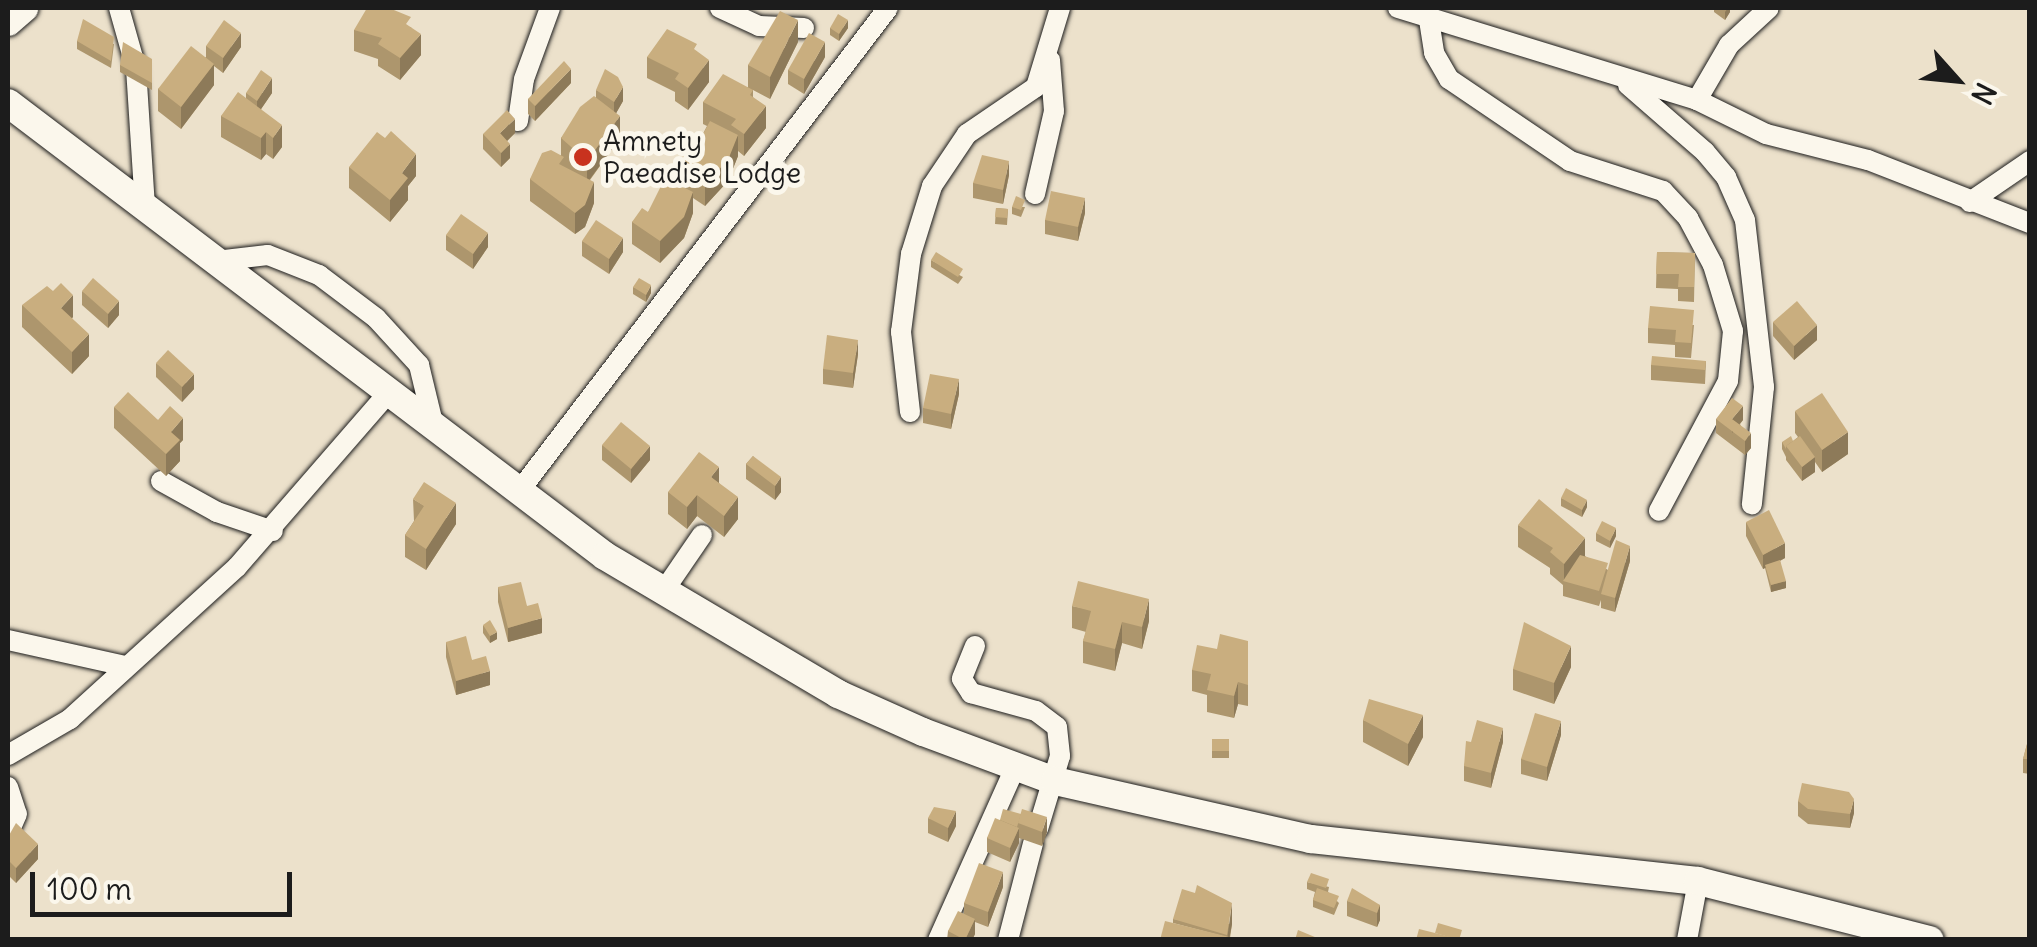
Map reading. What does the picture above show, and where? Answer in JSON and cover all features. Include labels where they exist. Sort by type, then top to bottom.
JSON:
[{"type":"highway","points":[[8,103],[520,490],[663,592],[838,694],[1055,781],[1311,839],[1698,881],[1930,940]]},
{"type":"street","points":[[119,8],[136,68],[145,208]]},
{"type":"street","points":[[518,121],[524,79],[550,8]]},
{"type":"street","points":[[720,8],[758,26],[804,28]]},
{"type":"street","points":[[520,490],[888,8]]},
{"type":"street","points":[[910,412],[901,332],[912,254],[932,186],[966,134],[1036,87],[1060,8]]},
{"type":"street","points":[[1398,8],[1697,100],[1766,134],[1868,160],[2030,223]]},
{"type":"street","points":[[1697,100],[1729,45],[1769,8]]},
{"type":"street","points":[[1429,20],[1434,52],[1449,79],[1570,161],[1663,190],[1688,218],[1714,265],[1733,330],[1728,381],[1660,512]]},
{"type":"street","points":[[1035,194],[1054,112],[1049,53]]},
{"type":"street","points":[[1623,80],[1705,152],[1726,177],[1745,220],[1764,387],[1752,504]]},
{"type":"street","points":[[1970,202],[2030,161]]},
{"type":"street","points":[[216,262],[268,255],[319,275],[376,318],[418,364],[433,424]]},
{"type":"street","points":[[9,751],[70,719],[272,531],[390,391]]},
{"type":"street","points":[[161,481],[217,512],[272,531]]},
{"type":"street","points":[[663,592],[702,535]]},
{"type":"street","points":[[8,640],[125,666]]},
{"type":"street","points":[[975,646],[964,686],[1049,718],[1060,738],[1055,781],[1035,836],[1008,940]]},
{"type":"street","points":[[938,940],[1016,766]]},
{"type":"street","points":[[8,787],[17,814],[8,834]]},
{"type":"street","points":[[1687,940],[1698,881]]},
{"type":"building","points":[[367,8],[389,8],[411,17],[406,24],[421,34],[400,58],[378,44],[382,38],[354,30]]},
{"type":"building","points":[[780,11],[798,20],[770,77],[748,65]]},
{"type":"building","points":[[838,14],[848,20],[839,34],[830,28]]},
{"type":"building","points":[[83,19],[114,37],[111,61],[77,41]]},
{"type":"building","points":[[224,20],[241,33],[223,58],[206,46]]},
{"type":"building","points":[[667,29],[697,44],[694,49],[709,60],[688,88],[675,79],[679,73],[647,57]]},
{"type":"building","points":[[809,33],[825,42],[804,79],[788,70]]},
{"type":"building","points":[[123,42],[152,59],[152,83],[120,65]]},
{"type":"building","points":[[191,46],[214,64],[181,107],[158,89]]},
{"type":"building","points":[[564,61],[571,69],[535,106],[528,99]]},
{"type":"building","points":[[605,69],[618,77],[623,87],[614,102],[596,90]]},
{"type":"building","points":[[261,70],[272,78],[257,101],[246,93]]},
{"type":"building","points":[[723,74],[753,90],[750,95],[766,106],[744,134],[731,125],[736,119],[703,102]]},
{"type":"building","points":[[238,92],[282,125],[273,138],[266,132],[261,138],[221,116]]},
{"type":"building","points":[[594,96],[620,116],[587,161],[561,138],[580,107]]},
{"type":"building","points":[[507,110],[515,119],[500,133],[510,144],[501,153],[483,134]]},
{"type":"building","points":[[710,121],[738,135],[728,160],[705,184],[677,165],[687,151],[692,155]]},
{"type":"building","points":[[391,131],[416,154],[402,173],[408,178],[390,200],[349,167],[377,132],[385,138]]},
{"type":"building","points":[[551,150],[564,157],[559,164],[594,182],[585,205],[575,213],[530,179],[542,153]]},
{"type":"building","points":[[982,155],[1009,161],[1003,190],[973,183]]},
{"type":"building","points":[[665,178],[693,192],[684,217],[660,241],[632,222],[642,208],[648,212]]},
{"type":"building","points":[[1051,191],[1085,198],[1078,227],[1045,220]]},
{"type":"building","points":[[1016,196],[1025,200],[1021,210],[1012,207]]},
{"type":"building","points":[[996,208],[1008,209],[1007,218],[995,217]]},
{"type":"building","points":[[461,214],[488,233],[473,254],[446,235]]},
{"type":"building","points":[[596,220],[623,238],[609,259],[582,241]]},
{"type":"building","points":[[936,252],[963,269],[958,277],[931,260]]},
{"type":"building","points":[[1657,252],[1695,253],[1694,287],[1678,287],[1679,274],[1656,274]]},
{"type":"building","points":[[93,278],[119,301],[108,314],[82,291]]},
{"type":"building","points":[[639,278],[651,285],[646,295],[633,287]]},
{"type":"building","points":[[61,283],[73,295],[61,308],[89,334],[72,352],[22,305],[47,286],[53,291]]},
{"type":"building","points":[[1797,301],[1817,325],[1794,346],[1773,322]]},
{"type":"building","points":[[1650,306],[1694,310],[1691,343],[1675,342],[1676,330],[1648,328]]},
{"type":"building","points":[[827,335],[858,340],[853,373],[823,369]]},
{"type":"building","points":[[168,350],[194,374],[182,387],[156,363]]},
{"type":"building","points":[[1652,356],[1706,361],[1705,370],[1651,365]]},
{"type":"building","points":[[930,374],[959,379],[951,414],[923,408]]},
{"type":"building","points":[[128,392],[158,420],[170,406],[183,418],[171,432],[180,440],[166,454],[114,407]]},
{"type":"building","points":[[1822,393],[1848,432],[1822,450],[1795,411]]},
{"type":"building","points":[[1732,398],[1743,406],[1732,419],[1751,433],[1745,441],[1716,419]]},
{"type":"building","points":[[621,422],[650,446],[631,469],[602,445]]},
{"type":"building","points":[[1800,436],[1815,457],[1802,467],[1786,446]]},
{"type":"building","points":[[699,452],[719,467],[711,477],[738,497],[724,516],[697,495],[687,507],[668,492]]},
{"type":"building","points":[[753,456],[781,477],[775,486],[746,464]]},
{"type":"building","points":[[424,482],[456,503],[426,549],[405,535],[424,506],[413,499]]},
{"type":"building","points":[[1566,488],[1587,500],[1582,510],[1561,498]]},
{"type":"building","points":[[1539,499],[1585,538],[1564,564],[1550,552],[1553,548],[1518,525]]},
{"type":"building","points":[[1769,510],[1785,543],[1763,555],[1746,522]]},
{"type":"building","points":[[1602,521],[1616,528],[1610,541],[1596,533]]},
{"type":"building","points":[[1616,540],[1630,546],[1615,598],[1601,594]]},
{"type":"building","points":[[1580,555],[1608,563],[1599,591],[1563,581]]},
{"type":"building","points":[[1780,560],[1786,581],[1771,585],[1765,565]]},
{"type":"building","points":[[1078,581],[1149,599],[1142,627],[1122,622],[1115,649],[1083,641],[1091,611],[1072,606]]},
{"type":"building","points":[[521,582],[527,606],[538,603],[542,618],[508,628],[498,587]]},
{"type":"building","points":[[490,620],[497,632],[490,636],[483,625]]},
{"type":"building","points":[[1524,622],[1571,646],[1554,683],[1513,669]]},
{"type":"building","points":[[1220,634],[1248,641],[1248,685],[1238,682],[1234,696],[1207,690],[1211,674],[1192,670],[1197,645],[1217,649]]},
{"type":"building","points":[[466,636],[472,660],[486,656],[490,671],[456,681],[446,642]]},
{"type":"building","points":[[1369,699],[1423,715],[1408,744],[1363,720]]},
{"type":"building","points":[[1535,713],[1561,721],[1547,767],[1521,759]]},
{"type":"building","points":[[1477,720],[1503,728],[1491,773],[1464,766],[1466,741],[1471,742]]},
{"type":"building","points":[[2030,733],[2030,759],[2023,759]]},
{"type":"building","points":[[1212,739],[1229,739],[1229,751],[1212,751]]},
{"type":"building","points":[[1802,783],[1849,792],[1854,799],[1850,814],[1808,809],[1798,801]]},
{"type":"building","points":[[934,807],[956,811],[948,828],[928,818]]},
{"type":"building","points":[[1003,809],[1021,814],[1017,827],[1000,820]]},
{"type":"building","points":[[1022,809],[1047,817],[1042,832],[1018,823]]},
{"type":"building","points":[[995,818],[1019,828],[1010,848],[987,838]]},
{"type":"building","points":[[16,823],[38,844],[16,868],[8,860],[8,837]]},
{"type":"building","points":[[979,863],[1003,872],[988,912],[964,903]]},
{"type":"building","points":[[1311,873],[1329,879],[1326,888],[1307,882]]},
{"type":"building","points":[[1197,885],[1232,903],[1227,935],[1173,919],[1182,889],[1195,893]]},
{"type":"building","points":[[1317,888],[1339,896],[1334,908],[1313,900]]},
{"type":"building","points":[[1352,888],[1380,905],[1377,913],[1347,901]]},
{"type":"building","points":[[958,911],[975,919],[965,940],[948,931]]},
{"type":"building","points":[[1165,921],[1237,939],[1237,940],[1160,940]]},
{"type":"building","points":[[1438,923],[1462,930],[1459,940],[1435,933]]},
{"type":"building","points":[[1419,929],[1451,937],[1416,940]]},
{"type":"building","points":[[1298,930],[1322,940],[1295,940]]},
{"type":"place","name":"Amnety Paeadise Lodge","points":[[583,157]]}]
